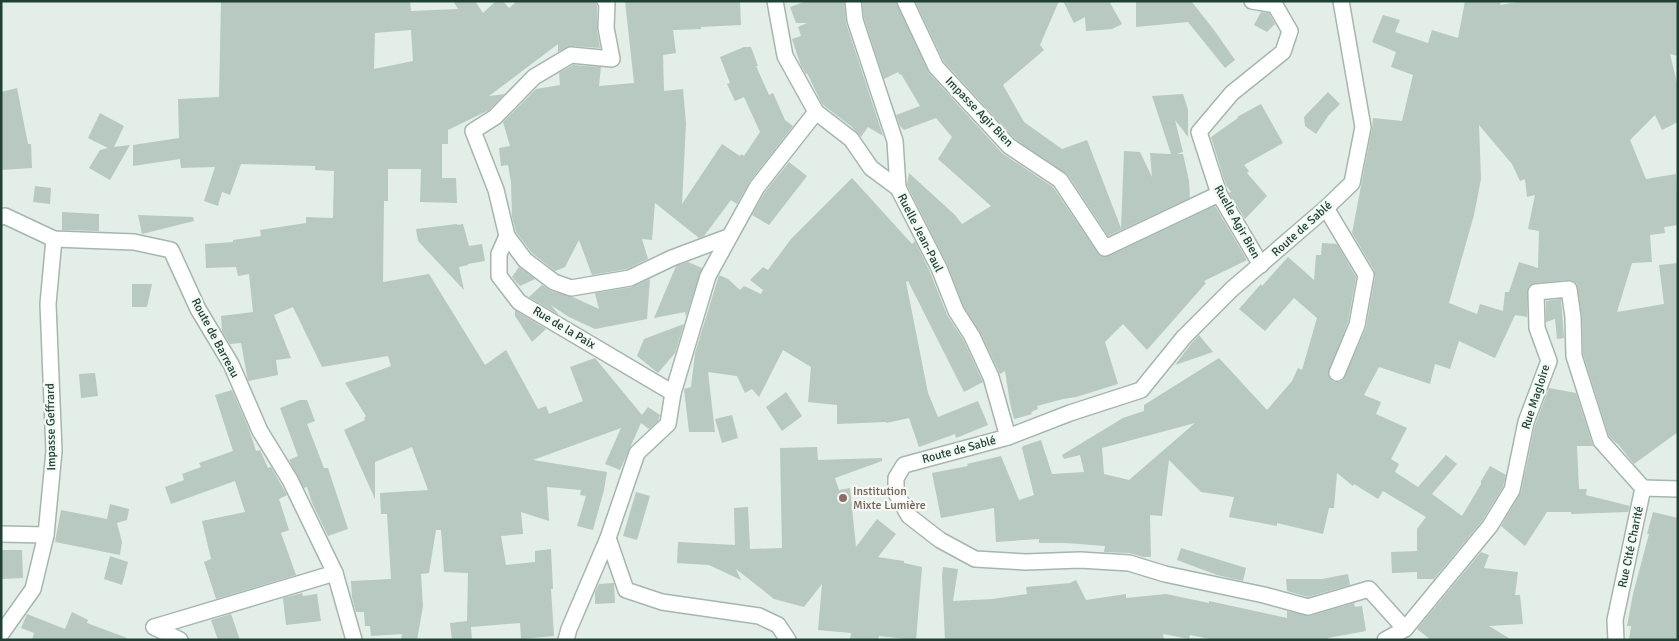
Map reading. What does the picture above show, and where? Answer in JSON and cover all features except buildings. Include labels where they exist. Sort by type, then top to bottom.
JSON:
[{"type":"street","points":[[605,1],[607,3],[606,28],[612,59],[570,55],[534,77],[494,116],[473,131],[496,190],[507,236],[525,260],[554,282],[571,288],[630,278],[672,258],[728,237]]},
{"type":"street","name":"Ruelle Jean-Paul","points":[[775,1],[785,56],[816,112],[851,139],[871,168],[898,188],[939,268],[956,311],[972,336],[991,377],[1008,437]]},
{"type":"street","points":[[853,1],[855,20],[894,141],[898,188]]},
{"type":"street","name":"Impasse Agir Bien","points":[[905,1],[936,67],[1009,146],[1060,180],[1105,248],[1219,194]]},
{"type":"street","name":"Ruelle Agir Bien","points":[[1252,1],[1275,5],[1290,31],[1283,52],[1232,93],[1199,132],[1219,194],[1261,265]]},
{"type":"street","name":"Route de Sablé","points":[[1341,1],[1363,127],[1352,183],[1326,208],[1232,289],[1184,336],[1141,390],[1070,413],[1008,437],[904,465],[896,478],[896,494],[909,516],[940,540],[976,559],[1026,562],[1080,560],[1130,563],[1165,574],[1264,595],[1308,607],[1369,589],[1405,629]]},
{"type":"street","points":[[566,640],[608,538],[637,453],[668,424],[673,393],[708,276],[757,187],[816,112]]},
{"type":"street","points":[[1326,208],[1366,275],[1357,325],[1337,372]]},
{"type":"street","name":"Route de Barreau","points":[[1,217],[5,216],[54,239],[134,242],[171,250],[198,309],[231,364],[260,431],[290,480],[335,574],[354,640]]},
{"type":"street","name":"Rue de la Paix","points":[[507,236],[498,254],[499,276],[519,302],[673,393]]},
{"type":"street","name":"Impasse Geffrard","points":[[1,634],[33,589],[46,535],[54,451],[48,304],[54,239]]},
{"type":"street","name":"Rue Magloire","points":[[1405,629],[1490,526],[1512,490],[1526,422],[1549,361],[1537,328],[1536,292],[1569,289],[1573,317],[1574,356],[1601,441],[1643,488]]},
{"type":"street","points":[[1643,488],[1678,489]]},
{"type":"street","name":"Rue Cité Charité","points":[[1616,640],[1615,620],[1643,488]]},
{"type":"street","points":[[1,534],[46,535]]},
{"type":"street","points":[[608,538],[626,590],[662,602],[759,616],[778,625],[788,640]]},
{"type":"street","points":[[180,640],[154,627],[335,574]]},
{"type":"street","points":[[1385,640],[1405,629]]},
{"type":"place","name":"Institution Mixte Lumière","points":[[843,498]]}]
